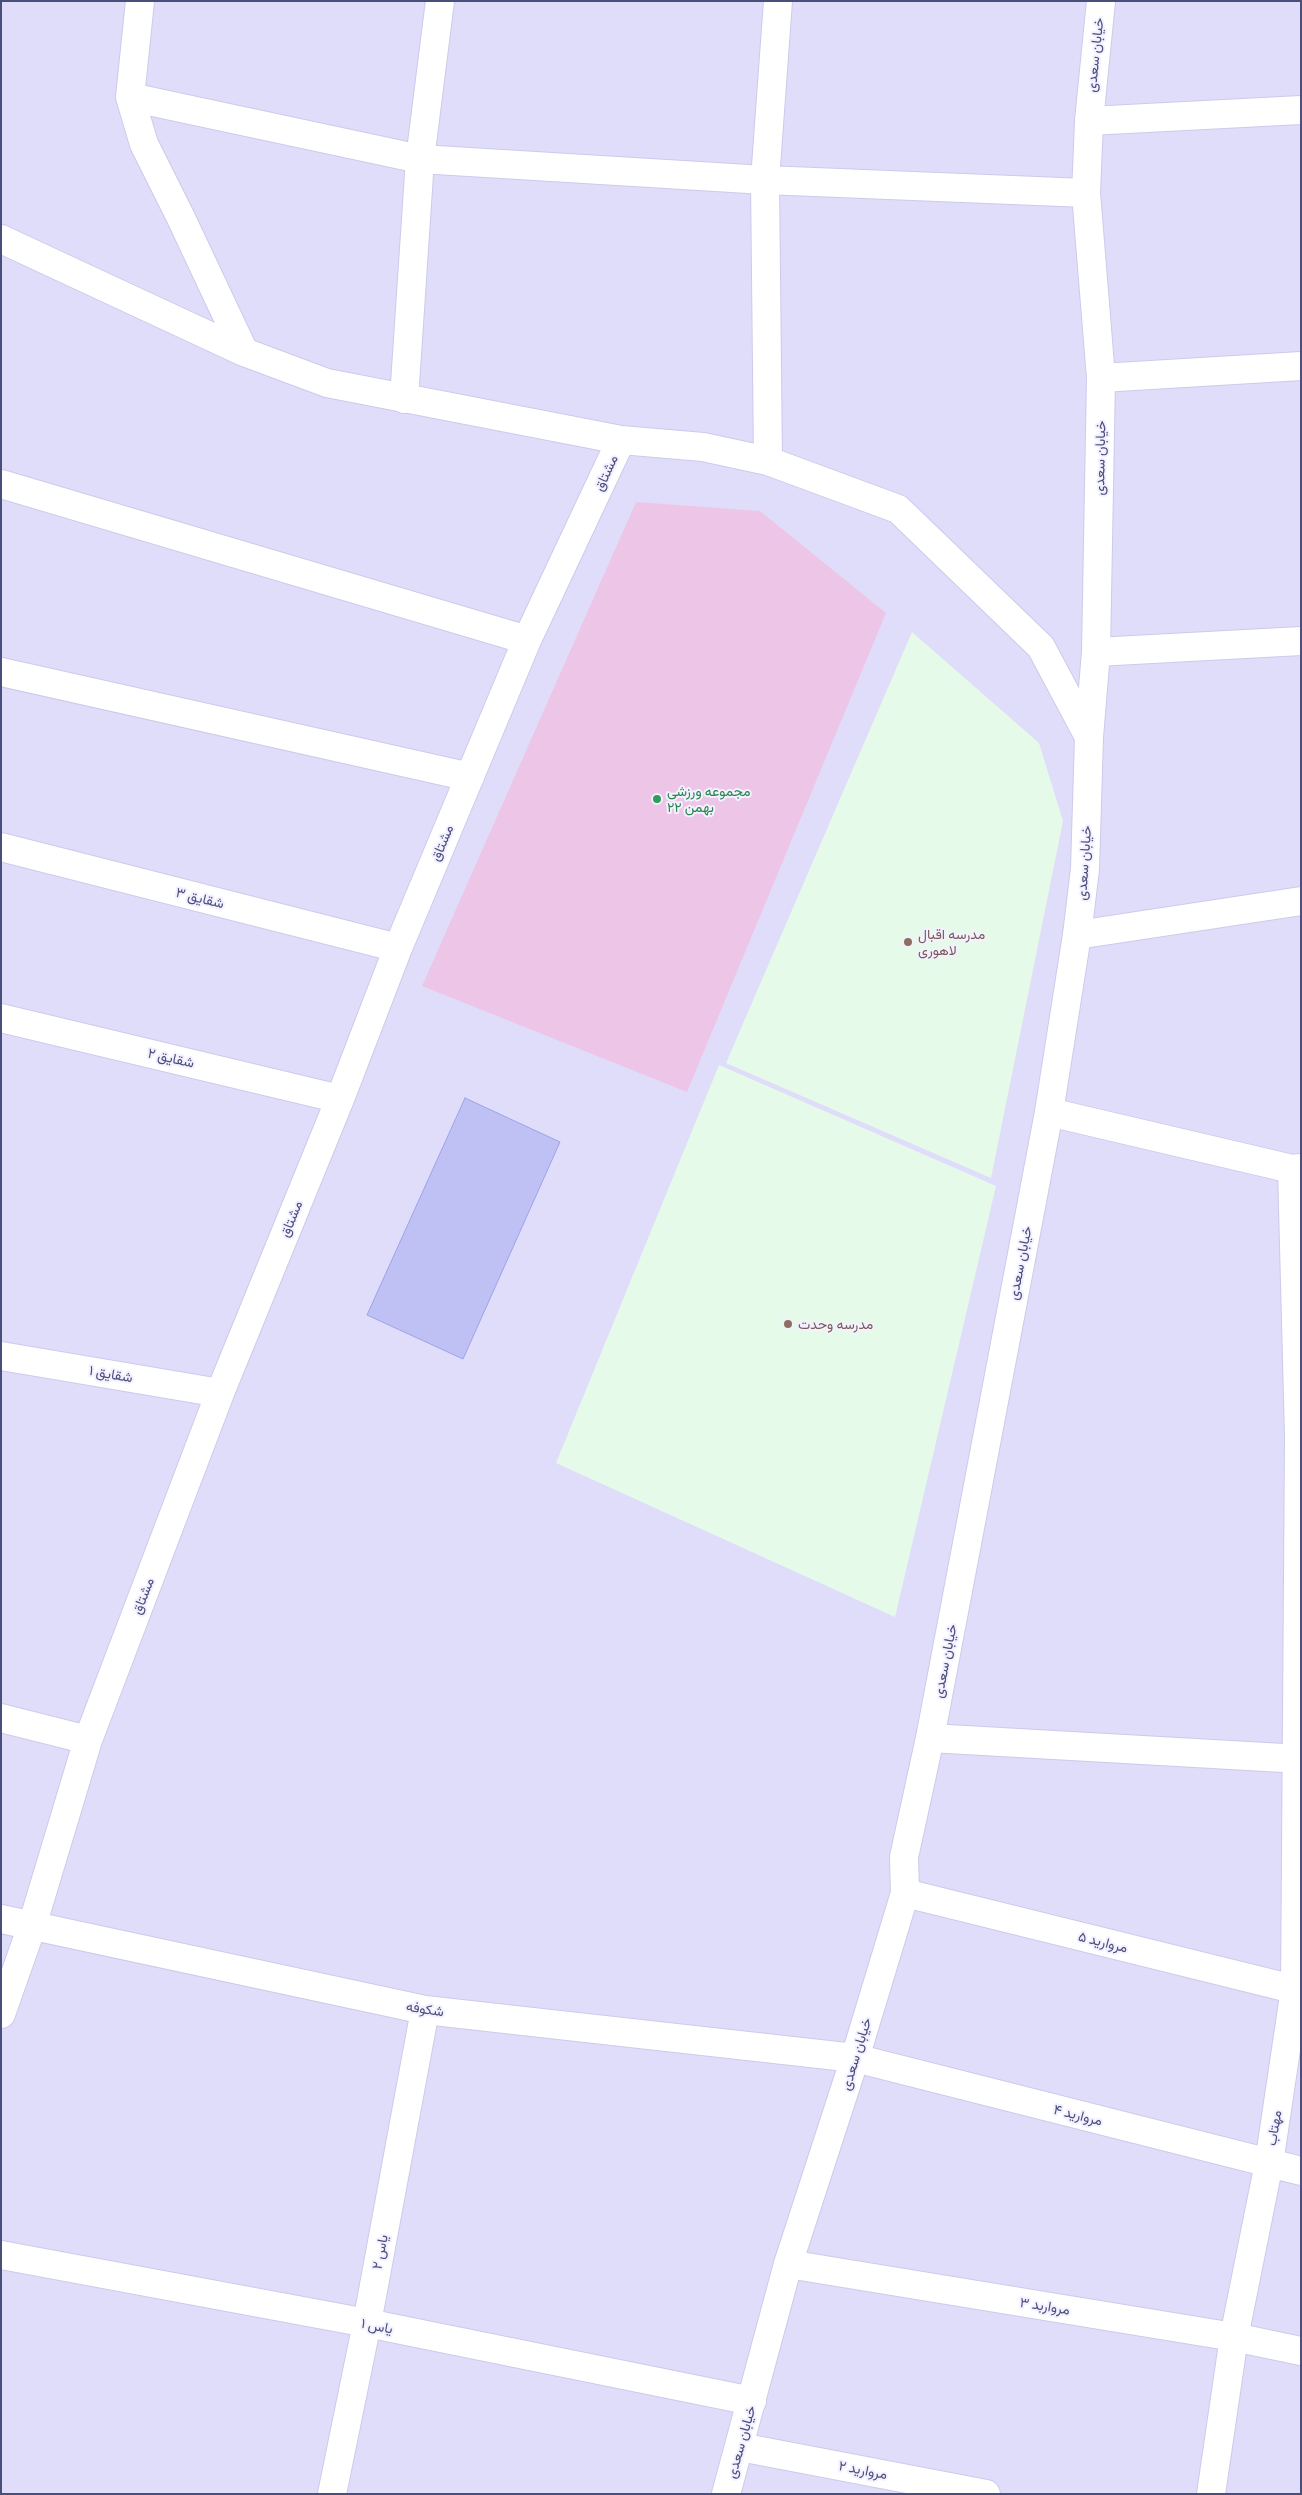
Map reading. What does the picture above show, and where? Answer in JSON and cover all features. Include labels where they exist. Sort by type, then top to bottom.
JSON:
[{"type":"street","points":[[140,1],[130,96],[144,144],[244,352]]},
{"type":"street","points":[[404,399],[420,159],[440,1]]},
{"type":"street","points":[[768,461],[765,180],[778,1]]},
{"type":"street","name":"خیابان سعدی","points":[[726,2494],[788,2264],[855,2058],[905,1893],[904,1857],[930,1738],[1049,1112],[1077,935],[1086,869],[1089,737],[1096,652],[1101,378],[1086,193],[1089,120],[1101,1]]},
{"type":"street","points":[[130,96],[420,159],[765,180],[1086,193]]},
{"type":"street","points":[[1089,120],[1301,110]]},
{"type":"street","points":[[1,239],[244,352],[327,383],[621,440],[703,447],[768,461],[898,509],[1041,647],[1089,737]]},
{"type":"street","points":[[1101,378],[1301,366]]},
{"type":"street","name":"مشتاق","points":[[3,2000],[32,1926],[88,1740],[220,1393],[340,1099],[398,948],[527,640],[621,440]]},
{"type":"street","points":[[1,484],[527,640]]},
{"type":"street","points":[[1096,652],[1301,641]]},
{"type":"street","points":[[1,672],[470,777]]},
{"type":"street","name":"شقایق ۳","points":[[1,847],[398,948]]},
{"type":"street","points":[[1077,935],[1301,901]]},
{"type":"street","name":"شقایق ۲","points":[[1,1018],[340,1099]]},
{"type":"street","points":[[1049,1112],[1297,1169]]},
{"type":"street","name":"مهتاب","points":[[1211,2494],[1234,2337],[1269,2163],[1298,1990],[1300,1437],[1297,1169]]},
{"type":"street","name":"شقایق ۱","points":[[1,1356],[220,1393]]},
{"type":"street","points":[[1,1718],[88,1740]]},
{"type":"street","points":[[930,1738],[1298,1759]]},
{"type":"street","name":"مروارید ۵","points":[[905,1893],[1298,1990]]},
{"type":"street","name":"شکوفه","points":[[1,1919],[425,2010],[855,2058]]},
{"type":"street","name":"یاس ۲","points":[[332,2494],[367,2323],[425,2010]]},
{"type":"street","name":"مروارید ۴","points":[[855,2058],[1301,2172]]},
{"type":"street","name":"یاس ۱","points":[[1,2255],[367,2323],[752,2401]]},
{"type":"street","name":"مرواربد ۳","points":[[788,2264],[1234,2337],[1301,2351]]},
{"type":"street","name":"مروارید ۲","points":[[740,2447],[986,2494]]},
{"type":"shaded area","points":[[1,1],[1301,1],[1301,2494],[1,2494]]},
{"type":"shaded area","name":"مجموعه ورزشی ۲۲ بهمن","points":[[636,502],[760,511],[886,613],[687,1092],[422,986]]},
{"type":"shaded area","name":"مدرسه اقبال لاهوری","points":[[912,632],[1039,743],[1063,821],[991,1178],[726,1063]]},
{"type":"shaded area","name":"مدرسه وحدت","points":[[719,1065],[996,1186],[895,1617],[556,1463]]},
{"type":"building","points":[[465,1098],[560,1142],[463,1359],[367,1315]]},
{"type":"place","name":"مجموعه ورزشی ۲۲ بهمن","points":[[657,799]]},
{"type":"place","name":"مدرسه اقبال لاهوری","points":[[908,942]]},
{"type":"place","name":"مدرسه وحدت","points":[[788,1324]]}]
